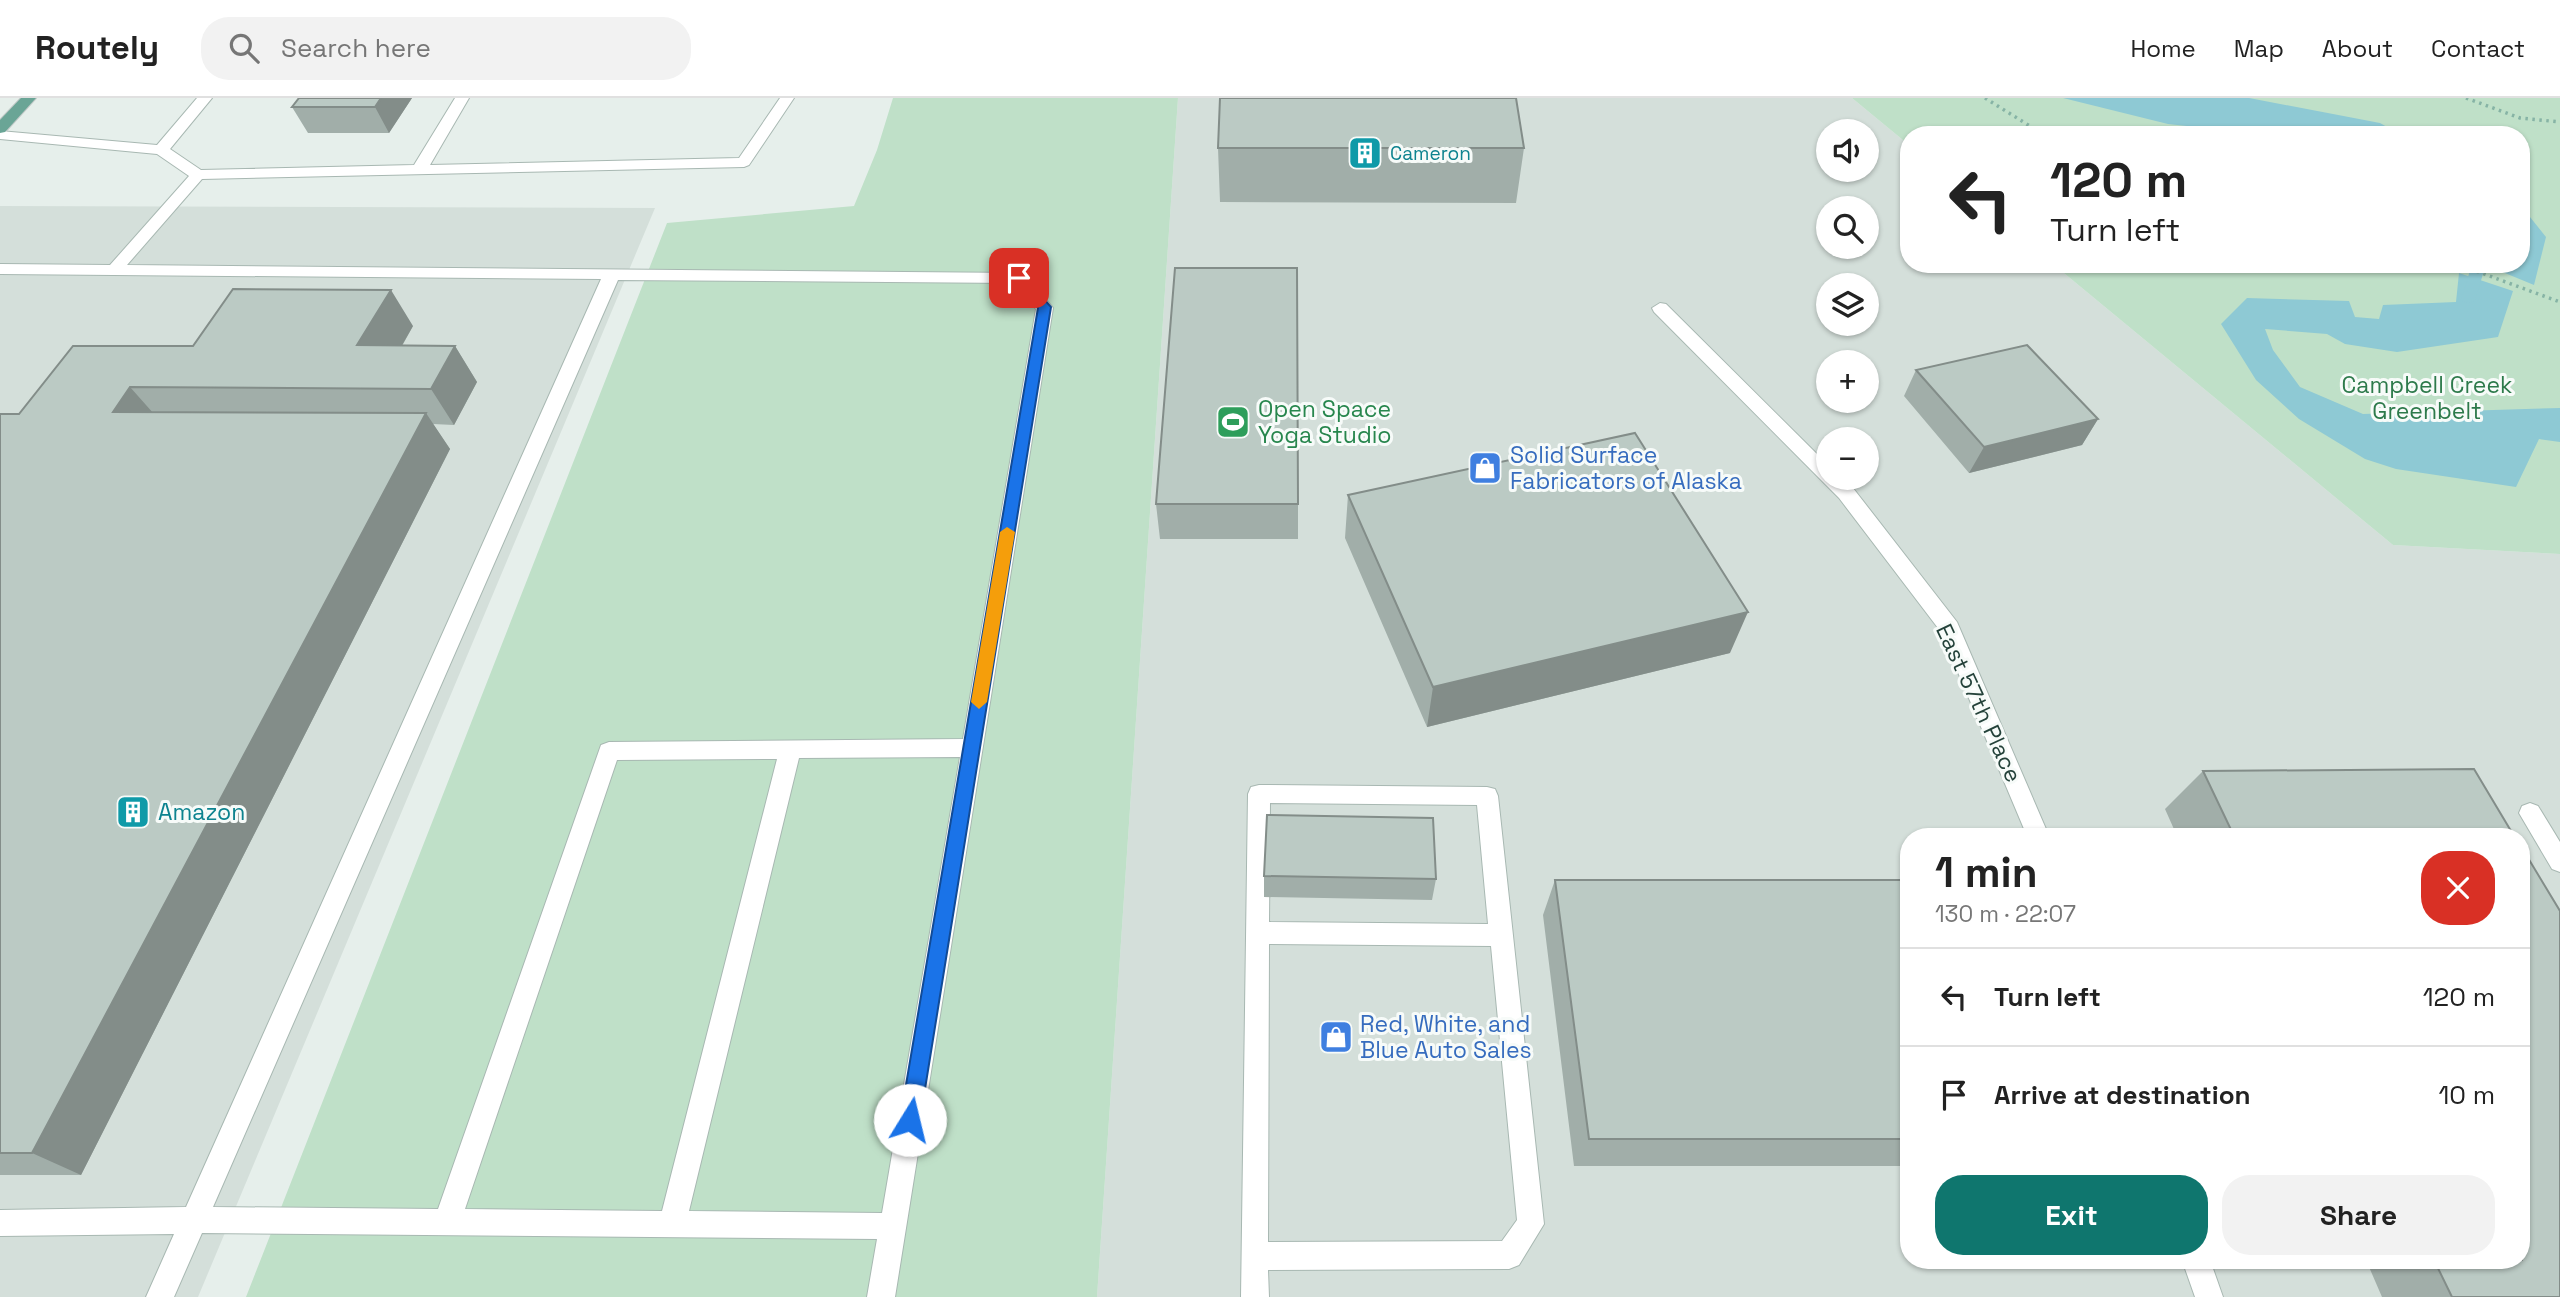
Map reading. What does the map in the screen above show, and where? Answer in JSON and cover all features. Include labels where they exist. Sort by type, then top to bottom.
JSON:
[{"type":"main road","points":[[0,128],[29,98]]},
{"type":"street","points":[[161,150],[205,98]]},
{"type":"street","points":[[419,170],[462,98]]},
{"type":"street","points":[[0,135],[161,150],[198,175],[744,162],[787,98]]},
{"type":"street","points":[[114,270],[198,175]]},
{"type":"street","points":[[0,269],[1019,278],[1045,307],[881,1297]]},
{"type":"street","points":[[160,1297],[612,275]]},
{"type":"street","name":"East 57th Place","points":[[1660,308],[1816,464]]},
{"type":"street","name":"East 57th Place","points":[[1842,490],[1950,628],[2035,828]]},
{"type":"street","points":[[447,1222],[609,751],[971,748]]},
{"type":"street","points":[[672,1224],[790,750]]},
{"type":"street","points":[[1254,1256],[1509,1255],[1531,1224],[1487,796],[1259,794],[1254,1256],[1255,1297]]},
{"type":"street","points":[[2530,813],[2560,862]]},
{"type":"street","points":[[1258,933],[1501,935]]},
{"type":"street","points":[[0,1223],[194,1220],[893,1226]]},
{"type":"street","points":[[2199,1269],[2209,1297]]},
{"type":"path","points":[[1985,98],[2030,126]]},
{"type":"path","points":[[2466,98],[2520,118],[2560,122]]},
{"type":"path","points":[[2480,273],[2560,302]]},
{"type":"shaded area","points":[[1178,98],[1852,98],[1877,119],[1816,119],[1816,182],[1879,182],[1879,120],[1900,138],[1900,273],[2064,273],[2393,545],[2560,554],[2560,1297],[1097,1297]]},
{"type":"shaded area","points":[[0,206],[655,208],[198,1297],[0,1297]]},
{"type":"green space","points":[[893,98],[1178,98],[1097,1297],[246,1297],[667,223],[854,206],[877,150]]},
{"type":"green space","name":"Campbell Creek Greenbelt","points":[[1852,98],[2560,98],[2560,554],[2393,545],[2064,273],[2530,273],[2530,126],[1900,126],[1900,138]]},
{"type":"water","points":[[2063,98],[2249,98],[2385,126],[2187,126],[2168,124]]},
{"type":"water","points":[[2530,217],[2546,237],[2534,285],[2505,273],[2530,273]]},
{"type":"water","points":[[2459,273],[2513,291],[2498,337],[2397,352],[2345,344],[2327,334],[2265,329],[2273,350],[2300,387],[2363,414],[2560,408],[2560,442],[2539,439],[2516,487],[2396,469],[2365,459],[2299,419],[2256,380],[2221,324],[2247,298],[2349,301],[2355,317],[2379,319],[2383,305],[2456,302]]},
{"type":"building","points":[[299,98],[381,98],[375,107],[292,107]]},
{"type":"building","points":[[1220,98],[1516,98],[1524,148],[1218,148]]},
{"type":"building","name":"Open Space Yoga Studio","points":[[1175,268],[1297,268],[1298,504],[1156,504]]},
{"type":"building","name":"Amazon","points":[[233,289],[391,290],[357,345],[455,346],[431,389],[130,387],[113,412],[426,413],[32,1153],[0,1153],[0,414],[19,414],[73,346],[193,346]]},
{"type":"building","points":[[2027,345],[2098,419],[1984,447],[1916,370]]},
{"type":"building","points":[[1635,433],[1748,612],[1433,687],[1348,495]]},
{"type":"building","points":[[2474,769],[2509,828],[2230,828],[2203,771]]},
{"type":"building","points":[[1267,815],[1433,818],[1436,879],[1264,876]]},
{"type":"building","points":[[2530,861],[2560,911],[2560,1297],[2452,1297],[2438,1269],[2530,1269]]},
{"type":"building","points":[[1555,880],[1900,880],[1900,1139],[1589,1139]]},
{"type":"waterway","points":[[2468,300],[2476,273]]},
{"type":"slow traffic","points":[[979,702],[1007,532]]},
{"type":"place","name":"Cameron","points":[[1365,153]]},
{"type":"place","name":"Open Space Yoga Studio","points":[[1233,422]]},
{"type":"place","name":"Solid Surface Fabricators of Alaska","points":[[1485,468]]},
{"type":"place","name":"Amazon","points":[[133,812]]},
{"type":"place","name":"Red, White, and Blue Auto Sales","points":[[1336,1037]]},
{"type":"route","points":[[910,1120],[1045,307],[1019,278]]}]
